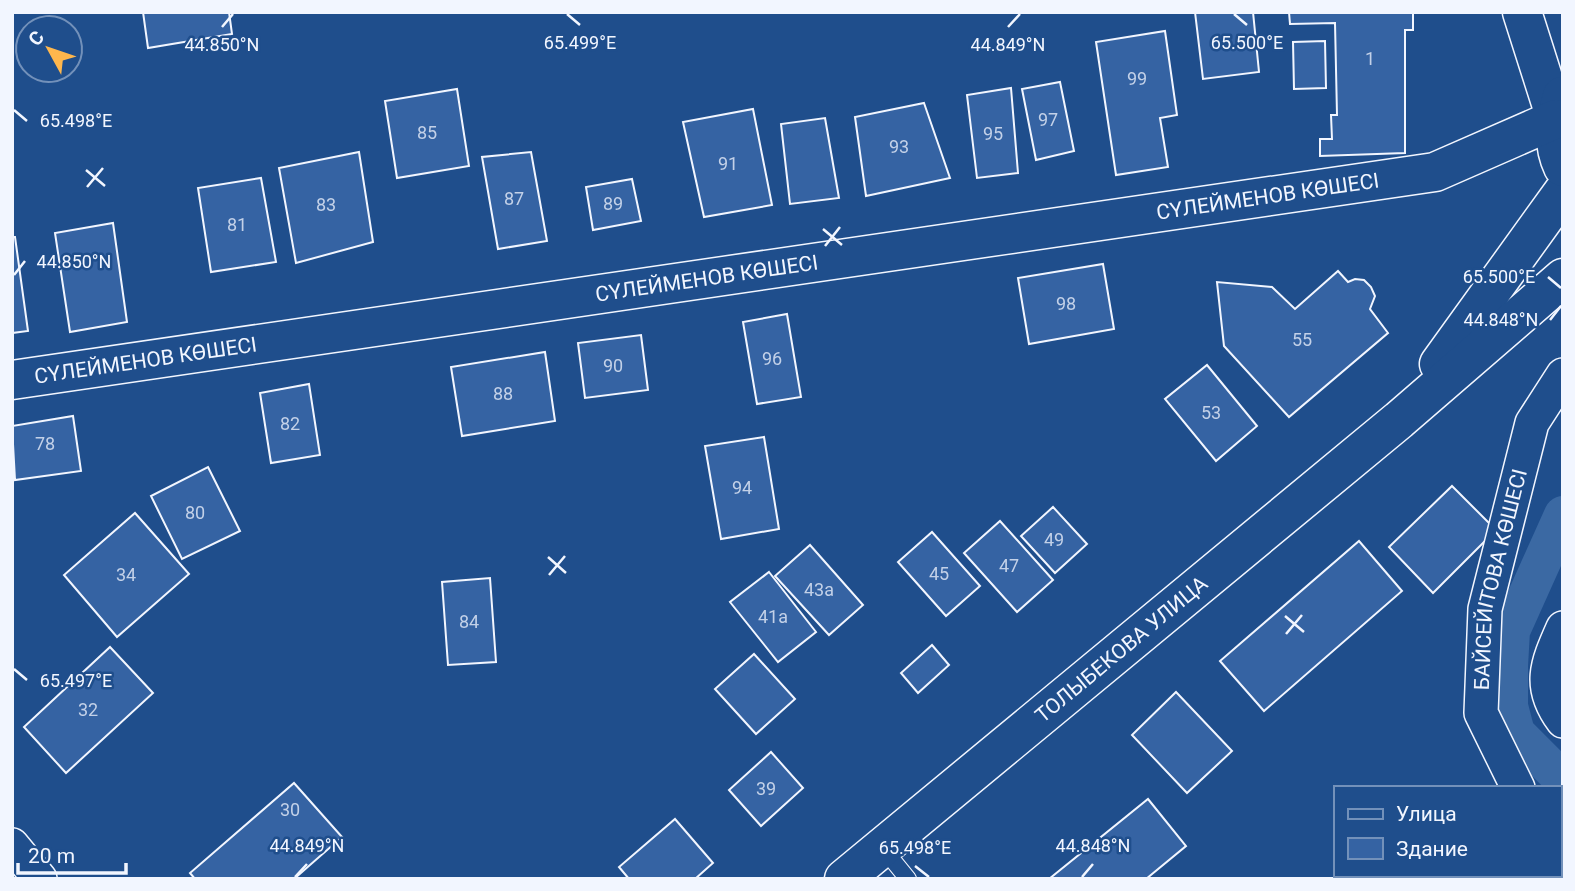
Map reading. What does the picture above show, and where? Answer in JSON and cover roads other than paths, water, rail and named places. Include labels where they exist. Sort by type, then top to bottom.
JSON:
[{"type":"main road","points":[[1522,12],[1559,107],[1556,141],[1563,167]]},
{"type":"main road","name":"СҮЛЕЙМЕНОВ КӨШЕСІ","points":[[12,380],[1435,173],[1559,107]]},
{"type":"main road","points":[[1399,420],[1563,192]]},
{"type":"main road","points":[[1399,420],[1563,278]]},
{"type":"main road","name":"ТОЛЫБЕКОВА УЛИЦА","points":[[844,879],[1399,420]]},
{"type":"street","name":"БАЙСЕЙІТОВА КӨШЕСІ","points":[[1517,786],[1481,713],[1485,609],[1532,423],[1563,375]]},
{"type":"street","points":[[1563,628],[1547,665],[1546,689],[1563,721]]},
{"type":"lane","points":[[883,847],[908,879]]},
{"type":"waterway","points":[[1563,515],[1511,631],[1509,666],[1509,706],[1516,733],[1563,780]]}]
